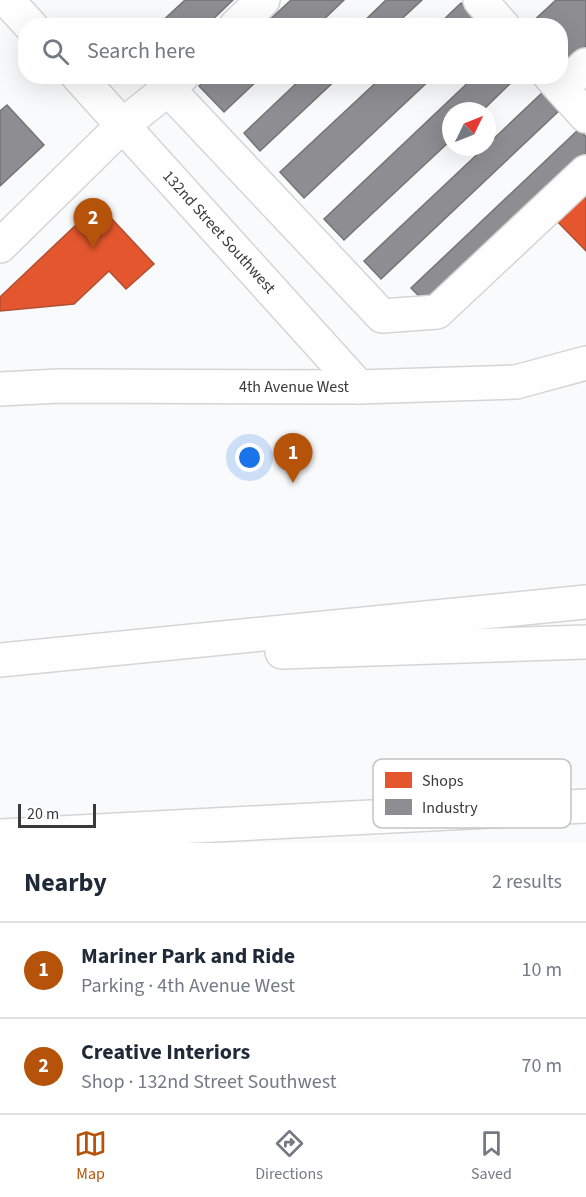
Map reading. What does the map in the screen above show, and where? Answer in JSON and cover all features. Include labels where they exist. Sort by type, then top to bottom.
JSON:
[{"type":"main road","points":[[8,0],[24,18]]},
{"type":"main road","points":[[244,18],[263,0]]},
{"type":"main road","points":[[480,0],[496,18]]},
{"type":"main road","points":[[568,75],[586,65]]},
{"type":"main road","name":"132nd Street Southwest","points":[[85,84],[359,387]]},
{"type":"main road","points":[[0,246],[123,125],[174,84]]},
{"type":"main road","points":[[176,84],[382,316],[437,312],[586,172]]},
{"type":"main road","points":[[557,84],[586,116]]},
{"type":"main road","name":"4th Avenue West","points":[[0,389],[59,386],[359,387],[516,382],[586,363]]},
{"type":"main road","points":[[0,661],[586,602]]},
{"type":"main road","points":[[0,661],[586,642]]},
{"type":"main road","points":[[571,807],[586,806]]},
{"type":"main road","points":[[0,836],[373,817]]},
{"type":"building: Shops","points":[[586,188],[586,251],[554,218]]},
{"type":"building: Shops","points":[[98,204],[154,264],[126,289],[109,271],[74,304],[0,311],[0,297]]},
{"type":"building: Industry","points":[[185,0],[233,0],[214,18],[166,18]]},
{"type":"building: Industry","points":[[291,0],[344,0],[325,18],[272,18]]},
{"type":"building: Industry","points":[[386,0],[422,0],[403,18],[367,18]]},
{"type":"building: Industry","points":[[556,0],[586,0],[586,46],[568,63],[568,18],[536,18]]},
{"type":"building: Industry","points":[[461,3],[475,18],[445,18]]},
{"type":"building: Industry","points":[[201,84],[254,84],[224,112],[199,86]]},
{"type":"building: Industry","points":[[296,84],[331,84],[260,151],[244,133]]},
{"type":"building: Industry","points":[[374,84],[425,84],[304,198],[280,172]]},
{"type":"building: Industry","points":[[467,84],[510,84],[491,102],[448,102]]},
{"type":"building: Industry","points":[[544,91],[561,109],[381,279],[364,261],[475,156],[496,156],[496,136]]},
{"type":"building: Industry","points":[[7,105],[44,145],[0,186],[0,111]]},
{"type":"building: Industry","points":[[442,107],[442,148],[344,240],[324,219]]},
{"type":"building: Industry","points":[[579,129],[586,137],[586,156],[438,297],[419,296],[411,288]]},
{"type":"place","name":"Creative Interiors","points":[[93,248]]},
{"type":"place","name":"Mariner Park and Ride","points":[[293,483]]}]
